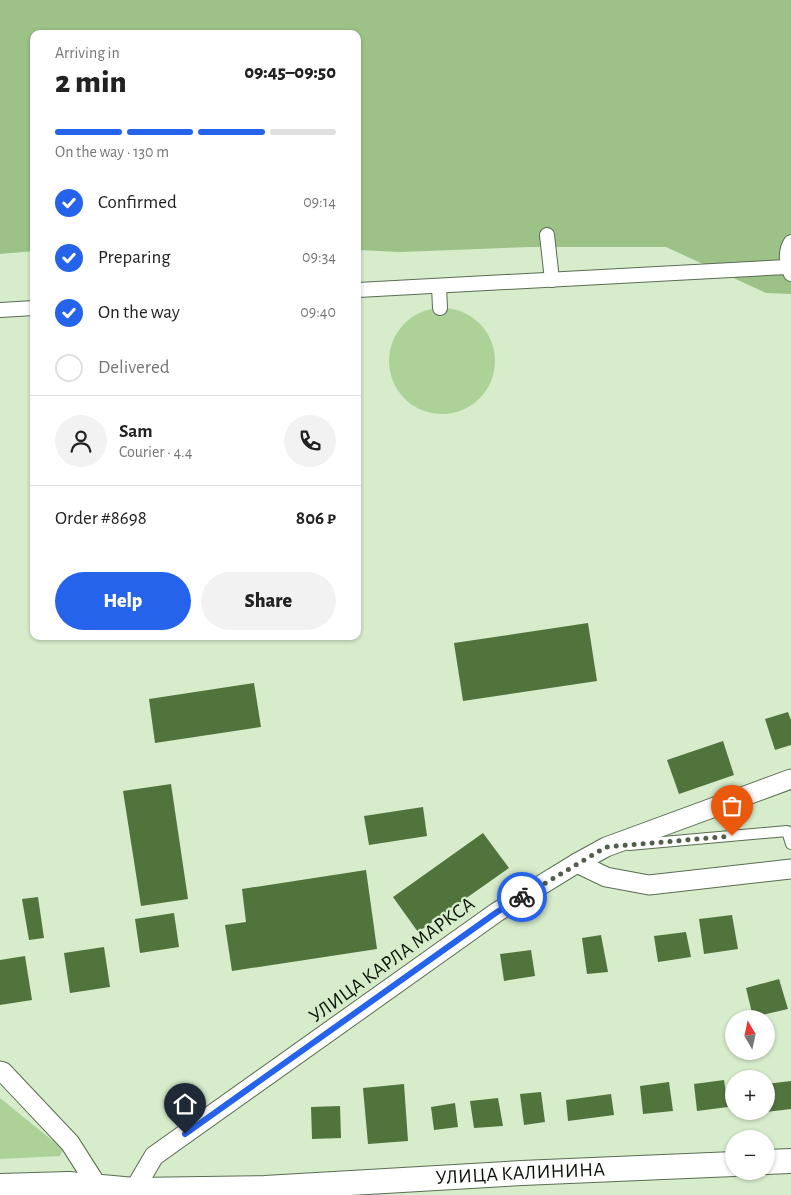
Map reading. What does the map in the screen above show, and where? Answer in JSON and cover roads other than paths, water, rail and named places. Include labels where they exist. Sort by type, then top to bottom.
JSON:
[{"type":"street","points":[[547,235],[552,280]]},
{"type":"street","points":[[361,290],[789,270],[788,247],[791,242]]},
{"type":"street","points":[[439,286],[440,308]]},
{"type":"street","points":[[0,310],[30,308]]},
{"type":"street","name":"УЛИЦА КАРЛА МАРКСА","points":[[134,1190],[154,1156],[497,912],[606,847],[791,779]]},
{"type":"street","points":[[577,863],[606,878],[649,885],[791,868]]},
{"type":"street","points":[[0,1071],[70,1143],[98,1187]]},
{"type":"street","points":[[775,1162],[791,1161]]},
{"type":"street","name":"УЛИЦА КАЛИНИНА","points":[[0,1186],[67,1190],[98,1187],[134,1190],[265,1188],[522,1173],[725,1164]]},
{"type":"lane","points":[[606,847],[786,831],[791,844]]}]
